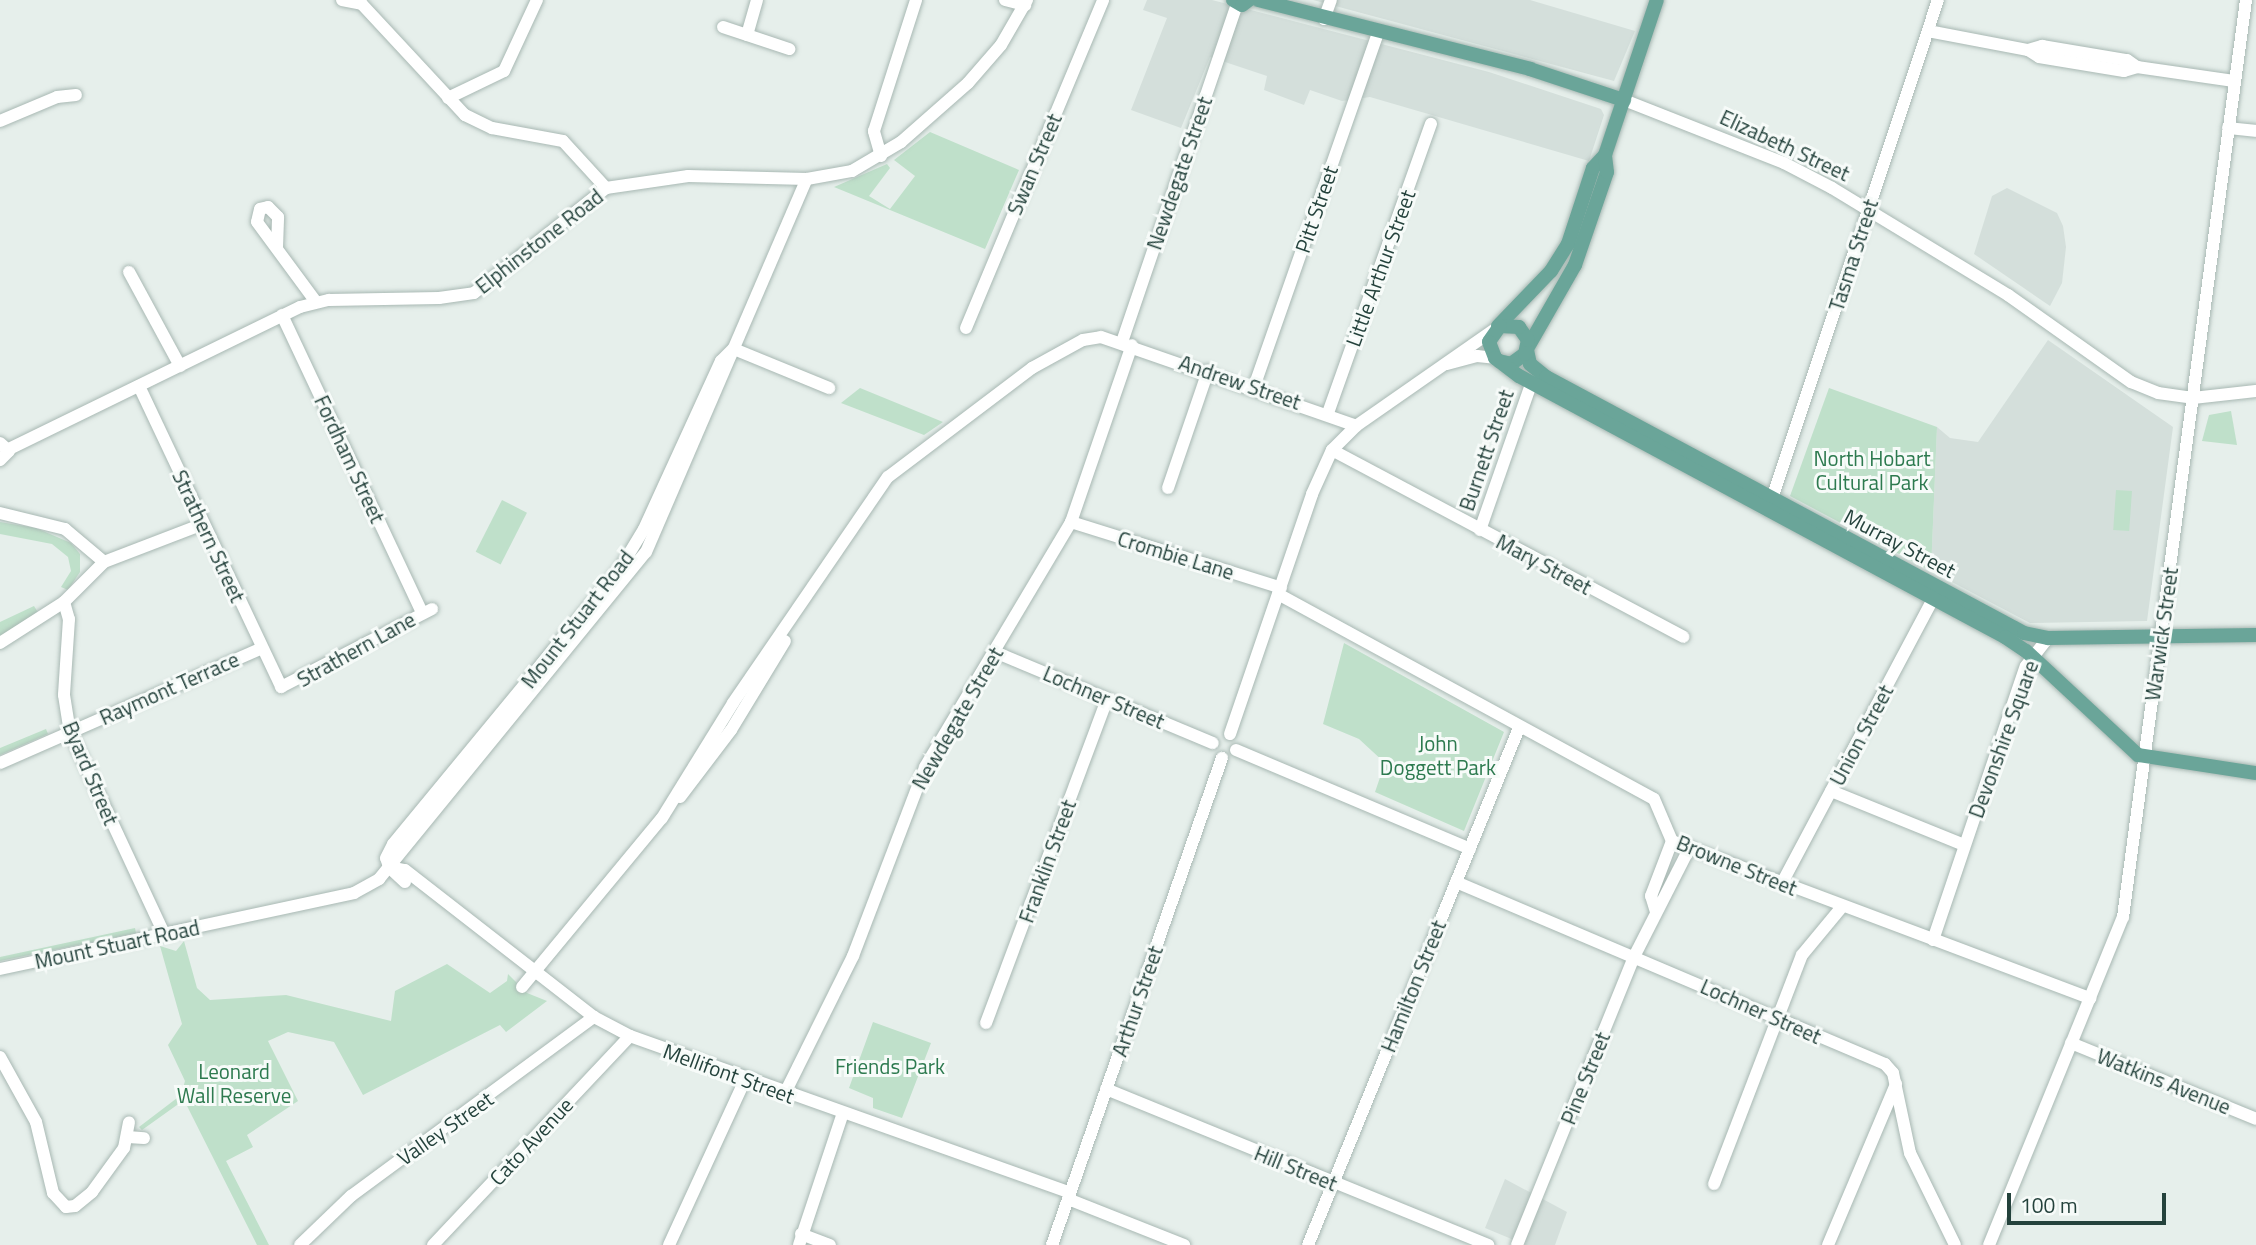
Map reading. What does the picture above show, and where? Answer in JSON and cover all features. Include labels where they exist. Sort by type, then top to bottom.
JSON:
[{"type":"main road","name":"Elizabeth Street","points":[[1258,0],[1324,19],[1530,69],[1624,100]]},
{"type":"main road","points":[[1605,155],[1593,168],[1563,254],[1496,328],[1489,346],[1497,360],[1516,362],[1528,349],[1575,265],[1606,172],[1605,155],[1657,0]]},
{"type":"main road","points":[[1496,328],[1519,327],[1528,349]]},
{"type":"main road","name":"Murray Street","points":[[1528,349],[1530,364],[1546,377],[1770,505]]},
{"type":"main road","name":"Murray Street","points":[[1497,360],[1531,384],[1936,593],[2016,629],[2048,638],[2256,635]]},
{"type":"main road","name":"Murray Street","points":[[1936,593],[2031,656],[2122,744],[2144,757]]},
{"type":"main road","points":[[2144,757],[2256,773]]},
{"type":"street","points":[[342,0],[360,2],[448,98],[483,125],[563,141],[606,188]]},
{"type":"street","points":[[448,98],[504,71],[537,0]]},
{"type":"street","points":[[747,35],[757,0]]},
{"type":"street","points":[[881,156],[874,131],[916,0]]},
{"type":"street","points":[[1005,0],[1026,2]]},
{"type":"street","name":"Swan Street","points":[[966,328],[1103,0]]},
{"type":"street","points":[[1324,19],[1331,0]]},
{"type":"street","name":"Tasma Street","points":[[1770,505],[1938,0]]},
{"type":"street","name":"Warwick Street","points":[[1989,1245],[2123,917],[2246,0]]},
{"type":"street","name":"Newdegate Street","points":[[785,1093],[853,956],[925,767],[1071,522],[1240,1]]},
{"type":"street","name":"Elphinstone Road","points":[[4,446],[316,302],[464,296],[606,188],[688,176],[807,179],[852,171],[881,156],[968,83],[1001,45],[1026,2]]},
{"type":"street","points":[[723,27],[789,49]]},
{"type":"street","points":[[1928,31],[2028,50],[2053,48],[2127,60],[2137,67],[2234,81]]},
{"type":"street","name":"Pitt Street","points":[[1254,387],[1378,32]]},
{"type":"street","points":[[0,121],[57,97],[76,95]]},
{"type":"street","name":"Elizabeth Street","points":[[1624,100],[1784,163],[1868,209],[2017,301],[2131,382],[2158,393],[2193,398],[2256,391]]},
{"type":"street","name":"Little Arthur Street","points":[[1328,413],[1431,124]]},
{"type":"street","points":[[2228,128],[2256,131]]},
{"type":"street","name":"Mount Stuart Road","points":[[0,969],[366,888],[389,867],[387,858],[400,834],[621,567],[644,529],[721,361],[734,349],[807,179]]},
{"type":"street","points":[[277,248],[316,302]]},
{"type":"street","points":[[129,272],[180,366]]},
{"type":"street","name":"Fordham Street","points":[[282,316],[424,608]]},
{"type":"street","points":[[1470,849],[1236,750],[1230,734],[1332,450],[1356,426],[1447,364],[1460,349],[1496,328]]},
{"type":"street","name":"Andrew Street","points":[[522,986],[672,803],[789,621],[888,477],[1058,353],[1101,337],[1254,387],[1328,413],[1356,426]]},
{"type":"street","points":[[734,349],[829,388]]},
{"type":"street","points":[[1447,364],[1477,356],[1497,360]]},
{"type":"street","points":[[1168,488],[1208,371]]},
{"type":"street","name":"Burnett Street","points":[[1480,530],[1531,384]]},
{"type":"street","name":"Strathern Street","points":[[139,386],[281,687]]},
{"type":"street","points":[[0,460],[8,456],[4,446]]},
{"type":"street","name":"Mary Street","points":[[1332,450],[1683,637]]},
{"type":"street","points":[[0,513],[65,529],[104,562]]},
{"type":"street","name":"Crombie Lane","points":[[1071,522],[1280,591]]},
{"type":"street","points":[[0,643],[64,603],[104,562],[203,524]]},
{"type":"street","name":"Browne Street","points":[[1280,591],[1519,728],[1654,799],[1672,841],[1841,908],[2090,998]]},
{"type":"street","name":"Union Street","points":[[1782,883],[1936,593]]},
{"type":"street","name":"Byard Street","points":[[64,603],[69,620],[64,695],[70,732],[164,934]]},
{"type":"street","name":"Strathern Lane","points":[[281,687],[424,608]]},
{"type":"street","name":"Devonshire Square","points":[[1933,940],[2031,656],[2048,638]]},
{"type":"street","name":"Raymont Terrace","points":[[0,763],[262,648]]},
{"type":"street","name":"Lochner Street","points":[[995,652],[1213,743]]},
{"type":"street","name":"Franklin Street","points":[[986,1023],[1107,699]]},
{"type":"street","name":"Hamilton Street","points":[[1308,1245],[1519,728]]},
{"type":"street","points":[[1230,734],[1219,735],[1213,743],[1222,758],[1236,750]]},
{"type":"street","name":"Arthur Street","points":[[1052,1245],[1222,758]]},
{"type":"street","name":"Devonshire Square","points":[[1831,791],[1964,845]]},
{"type":"street","name":"Pine Street","points":[[1656,912],[1651,896],[1672,841]]},
{"type":"street","name":"Pine Street","points":[[1517,1245],[1635,955],[1690,847]]},
{"type":"street","points":[[389,867],[405,882]]},
{"type":"street","name":"Mellifont Street","points":[[389,867],[405,870],[594,1017],[630,1037],[1069,1196],[1184,1245]]},
{"type":"street","name":"Mellifont Street","points":[[366,888],[405,882],[424,886]]},
{"type":"street","name":"Lochner Street","points":[[1456,882],[1635,955],[1776,1019],[1885,1064],[1896,1084]]},
{"type":"street","points":[[1714,1184],[1802,955],[1841,908]]},
{"type":"street","name":"Valley Street","points":[[301,1245],[361,1188],[594,1017]]},
{"type":"street","name":"Cato Avenue","points":[[432,1245],[630,1037]]},
{"type":"street","name":"Watkins Avenue","points":[[2071,1043],[2256,1119]]},
{"type":"street","points":[[0,1056],[36,1122],[59,1203],[75,1206],[83,1202],[128,1137],[129,1122]]},
{"type":"street","points":[[669,1245],[745,1080]]},
{"type":"street","points":[[1828,1245],[1896,1084]]},
{"type":"street","points":[[1896,1084],[1910,1153],[1955,1245]]},
{"type":"street","name":"Hill Street","points":[[1106,1089],[1333,1184],[1488,1245]]},
{"type":"street","points":[[830,1245],[800,1240],[844,1113]]},
{"type":"street","points":[[128,1137],[144,1138]]},
{"type":"shaded area","points":[[1147,0],[1212,0],[1489,72],[1601,109],[1604,115],[1589,161],[1370,97],[1342,101],[1310,90],[1304,105],[1264,90],[1267,76],[1210,57],[1181,128],[1131,110],[1167,18],[1143,10]]},
{"type":"shaded area","points":[[1313,0],[1530,0],[1635,31],[1614,81]]},
{"type":"shaded area","points":[[2007,188],[2057,213],[2063,226],[2066,247],[2062,283],[2050,306],[1974,254],[1992,196]]},
{"type":"shaded area","points":[[2048,340],[2173,427],[2147,621],[2030,623],[1931,571],[1937,427],[1950,438],[1978,442]]},
{"type":"shaded area","points":[[1505,1179],[1567,1212],[1555,1245],[1526,1245],[1485,1228]]},
{"type":"green space","points":[[930,132],[1019,170],[985,249],[834,187],[887,164],[890,168],[869,196],[890,209],[915,176],[894,160]]},
{"type":"green space","points":[[860,388],[943,422],[924,435],[841,403]]},
{"type":"green space","name":"North Hobart Cultural Park","points":[[1829,388],[1937,427],[1931,571],[1790,496]]},
{"type":"green space","points":[[2231,411],[2237,445],[2202,441],[2209,415]]},
{"type":"green space","points":[[2116,490],[2132,491],[2129,531],[2113,530]]},
{"type":"green space","points":[[502,500],[527,513],[501,564],[476,552]]},
{"type":"green space","points":[[0,522],[36,528],[71,543],[80,554],[80,572],[68,590],[61,587],[71,571],[68,557],[52,544],[0,534]]},
{"type":"green space","points":[[34,606],[39,614],[0,637],[0,622]]},
{"type":"green space","name":"John Doggett Park","points":[[1344,643],[1504,732],[1464,831],[1375,792],[1385,763],[1359,739],[1323,724]]},
{"type":"green space","points":[[46,729],[48,734],[0,755],[0,748]]},
{"type":"green space","points":[[135,928],[136,933],[0,961],[0,957]]},
{"type":"green space","name":"Leonard Wall Reserve","points":[[184,941],[197,988],[210,1000],[286,995],[391,1021],[395,991],[447,964],[490,993],[507,981],[508,974],[527,993],[547,1001],[506,1032],[500,1025],[363,1095],[334,1042],[288,1032],[268,1041],[298,1101],[247,1135],[253,1147],[226,1161],[269,1245],[257,1245],[184,1100],[142,1130],[139,1127],[181,1095],[185,1081],[168,1045],[182,1024],[160,946],[176,951]]},
{"type":"green space","name":"Friends Park","points":[[873,1022],[931,1043],[902,1118],[873,1108],[873,1098],[849,1088]]}]
